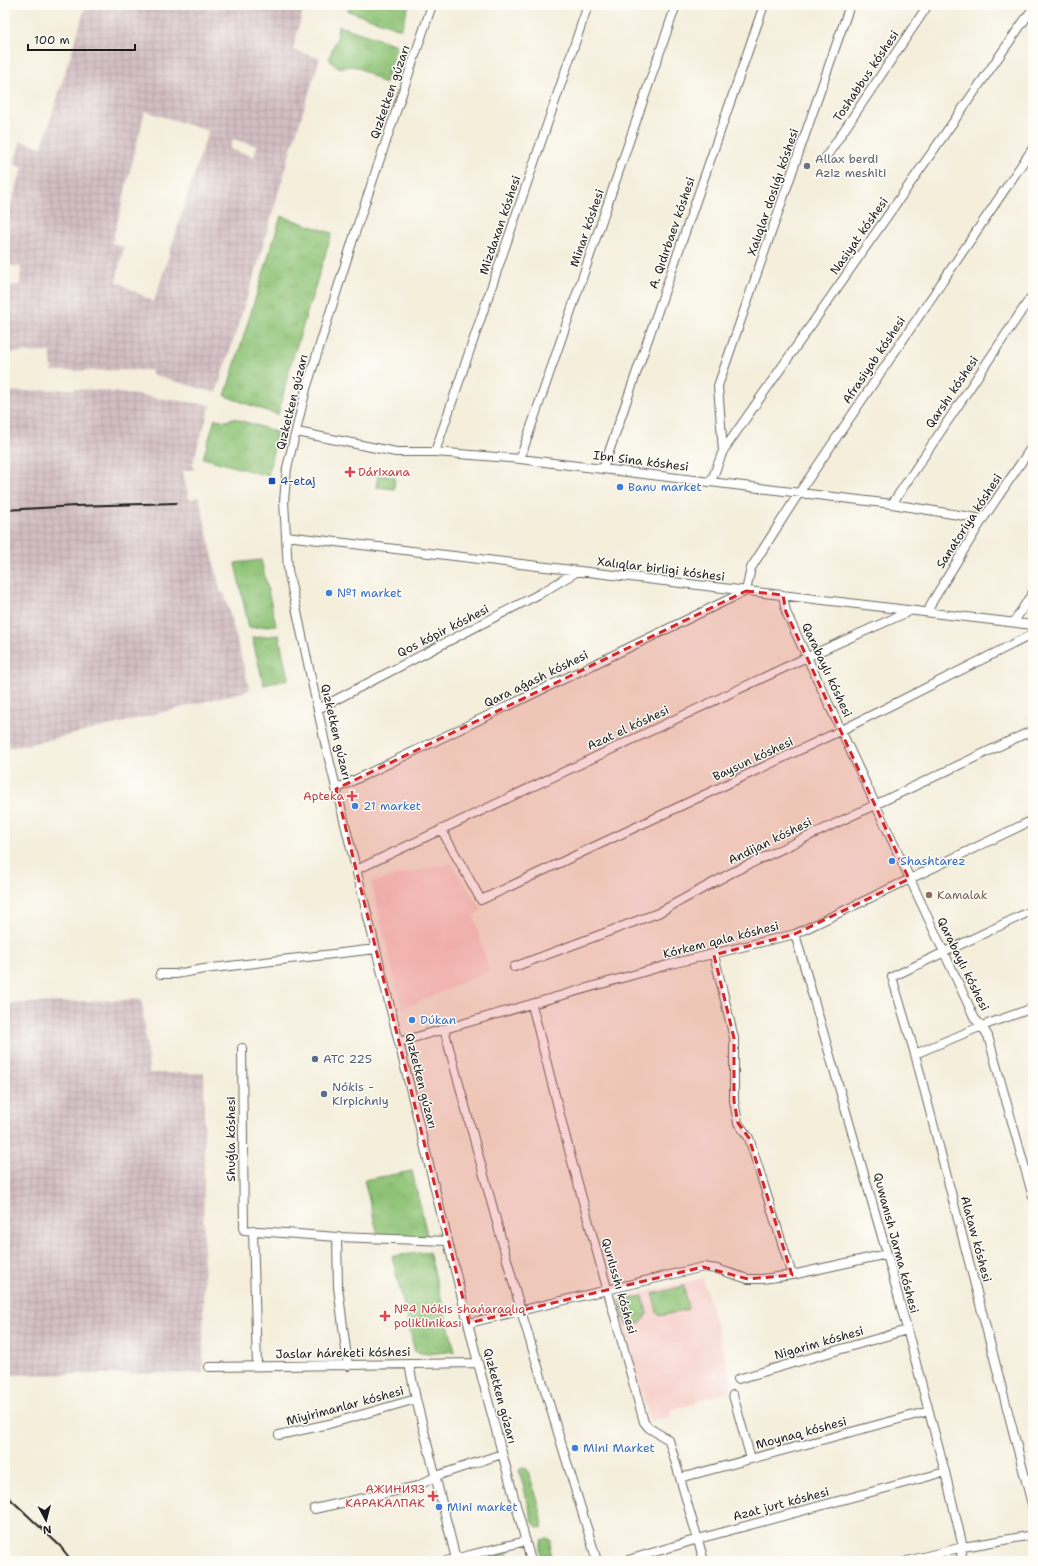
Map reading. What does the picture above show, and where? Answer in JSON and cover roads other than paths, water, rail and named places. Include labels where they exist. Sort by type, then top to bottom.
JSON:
[{"type":"street","name":"Qızketken gúzarı","points":[[432,5],[356,230],[306,389],[297,432],[287,468],[284,501],[288,570],[336,789],[478,1363],[531,1561]]},
{"type":"street","name":"Mizdaxan kóshesi","points":[[435,452],[588,5]]},
{"type":"street","name":"Minar kóshesi","points":[[520,459],[676,5]]},
{"type":"street","name":"A. Qıdırbaev kóshesi","points":[[603,469],[764,5]]},
{"type":"street","name":"Xalıqlar doslıǵı kóshesi","points":[[723,451],[718,386],[850,5]]},
{"type":"street","name":"Toshabbus kóshesi","points":[[824,160],[928,5]]},
{"type":"street","name":"Nasiyat kóshesi","points":[[711,482],[723,451],[1033,8]]},
{"type":"street","name":"Afrasiyab kóshesi","points":[[746,591],[751,568],[799,493],[1033,148]]},
{"type":"street","name":"Qarshı kóshesi","points":[[892,504],[1033,294]]},
{"type":"street","name":"Ibn Sina kóshesi","points":[[297,432],[396,452],[435,452],[520,459],[892,504],[983,519]]},
{"type":"street","name":"Sanatoriya kóshesi","points":[[928,612],[932,602],[983,519],[1033,445]]},
{"type":"street","name":"Xalıqlar birligi kóshesi","points":[[286,536],[1033,625]]},
{"type":"street","name":"Qos kópir kóshesi","points":[[318,709],[540,593],[578,571]]},
{"type":"street","name":"Qara aǵash kóshesi","points":[[336,789],[746,591]]},
{"type":"street","points":[[1014,622],[1033,592]]},
{"type":"street","name":"Qarabaylı kóshesi","points":[[782,595],[786,612],[842,730],[943,952],[975,1019],[982,1026],[988,1036],[1033,1197]]},
{"type":"street","name":"Azat el kóshesi","points":[[356,870],[807,657],[911,610]]},
{"type":"street","name":"Baysun kóshesi","points":[[441,829],[481,900],[842,730],[1033,634]]},
{"type":"street","name":"Andijan kóshesi","points":[[514,967],[658,913],[731,873],[1033,730]]},
{"type":"street","name":"Kórkem qala kóshesi","points":[[399,1042],[671,964],[714,955],[796,934],[909,878],[1033,820]]},
{"type":"street","points":[[943,952],[1033,910]]},
{"type":"street","name":"Quwanısh Jarma kóshesi","points":[[796,934],[887,1254],[945,1472],[963,1547],[960,1561]]},
{"type":"street","points":[[160,974],[176,974],[204,969],[376,950]]},
{"type":"street","name":"Alataw kóshesi","points":[[943,952],[892,978],[915,1054],[1033,1508]]},
{"type":"street","points":[[714,955],[734,1038],[734,1101],[738,1123],[749,1138],[792,1275]]},
{"type":"street","name":"Qurılısshı kóshesi","points":[[532,1005],[571,1158],[644,1422],[649,1428],[669,1440],[704,1561]]},
{"type":"street","points":[[915,1054],[982,1026],[1033,1008]]},
{"type":"street","points":[[444,1029],[521,1311],[597,1561]]},
{"type":"street","name":"Shuǵla kóshesi","points":[[242,1048],[244,1230],[253,1230]]},
{"type":"street","points":[[257,1366],[253,1230],[337,1237],[448,1241]]},
{"type":"street","points":[[337,1237],[338,1287],[348,1366]]},
{"type":"street","points":[[468,1323],[703,1267],[717,1269],[748,1279],[762,1279],[792,1275],[887,1254]]},
{"type":"street","name":"Nigarim kóshesi","points":[[738,1379],[907,1330]]},
{"type":"street","name":"Jaslar háreketi kóshesi","points":[[209,1367],[478,1363]]},
{"type":"street","points":[[409,1364],[416,1399],[456,1559]]},
{"type":"street","points":[[733,1395],[751,1459]]},
{"type":"street","name":"Miyirimanlar kóshesi","points":[[279,1435],[329,1424],[416,1399]]},
{"type":"street","name":"Moynaq kóshesi","points":[[680,1478],[928,1411]]},
{"type":"street","points":[[314,1508],[418,1486],[436,1476],[502,1454]]},
{"type":"street","name":"Azat jurt kóshesi","points":[[625,1561],[698,1539],[945,1472]]},
{"type":"street","points":[[907,1561],[963,1547],[1033,1535]]},
{"type":"street","points":[[446,1561],[526,1541]]},
{"type":"railway","points":[[5,510],[177,503]]},
{"type":"railway","points":[[5,1494],[60,1546],[72,1561]]},
{"type":"place","name":"Allax berdi Aziz meshiti","points":[[807,166]]},
{"type":"place","name":"Dárixana","points":[[350,472]]},
{"type":"place","name":"4-etaj","points":[[272,481]]},
{"type":"place","name":"Banu market","points":[[620,487]]},
{"type":"place","name":"№1 market","points":[[329,593]]},
{"type":"place","name":"Apteka","points":[[352,796]]},
{"type":"place","name":"21 market","points":[[355,806]]},
{"type":"place","name":"Shashtarez","points":[[892,861]]},
{"type":"place","name":"Kamalak","points":[[929,895]]},
{"type":"place","name":"Dúkan","points":[[412,1020]]},
{"type":"place","name":"АТС 225","points":[[315,1059]]},
{"type":"place","name":"Nókis - Kirpichniy","points":[[324,1094]]},
{"type":"place","name":"№4 Nókis shańaraqlıq poliklinikası","points":[[385,1316]]},
{"type":"place","name":"Mini Market","points":[[575,1448]]},
{"type":"place","name":"АЖИНИЯЗ КАРАКАЛПАК","points":[[433,1496]]},
{"type":"place","name":"Mini market","points":[[439,1507]]}]
